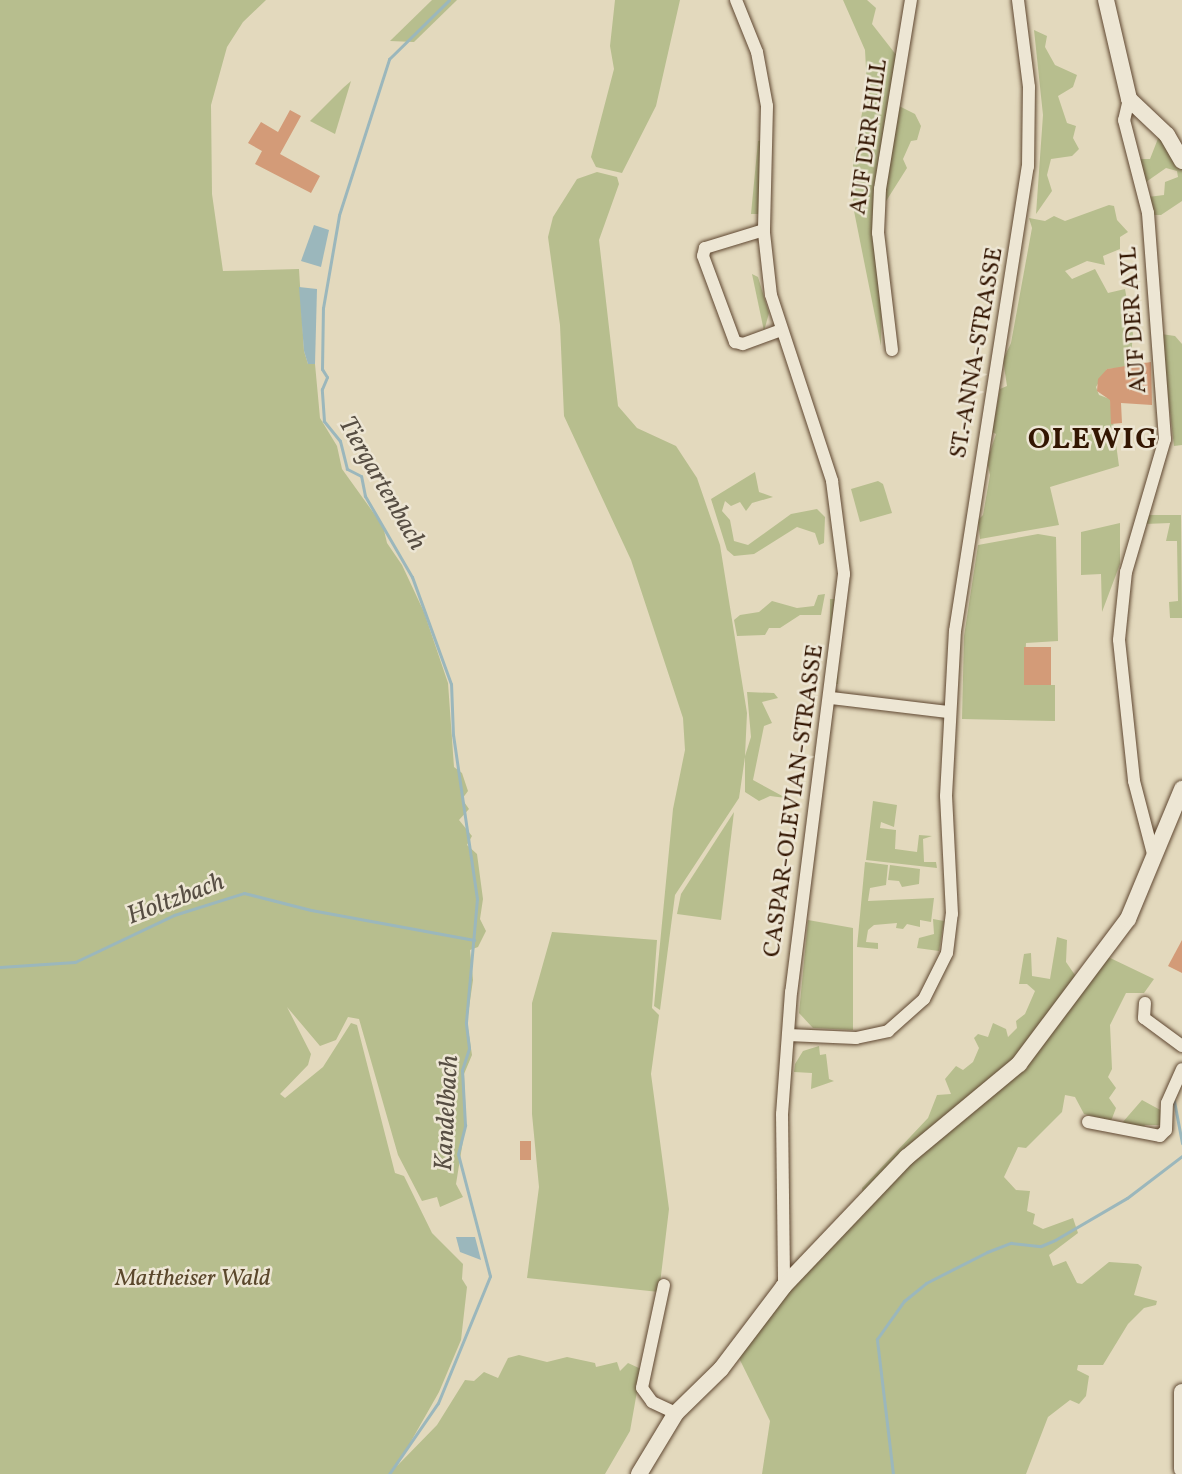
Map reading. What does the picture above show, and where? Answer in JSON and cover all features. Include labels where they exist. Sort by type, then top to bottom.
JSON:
[{"type":"street","name":"CASPAR-OLEVIAN-STRASSE","points":[[736,0],[757,52],[767,106],[764,230],[779,331],[826,460],[840,522],[844,591],[788,1035],[782,1125],[784,1286]]},
{"type":"street","name":"AUF DER HILL","points":[[892,350],[878,233],[880,189],[910,0]]},
{"type":"street","name":"ST.-ANNA-STRASSE","points":[[788,1035],[856,1038],[883,1033],[912,1013],[939,975],[952,917],[946,845],[948,712],[962,579],[1027,187],[1029,87],[1018,0]]},
{"type":"street","points":[[1106,0],[1129,99],[1167,135],[1182,161]]},
{"type":"street","name":"AUF DER AYL","points":[[1129,99],[1124,120],[1148,213],[1165,439],[1126,572],[1119,640],[1133,771],[1153,854]]},
{"type":"street","points":[[764,230],[705,248],[703,256],[735,342],[743,344],[779,331]]},
{"type":"street","points":[[831,698],[948,712]]},
{"type":"street","points":[[639,1474],[676,1413],[721,1370],[784,1286],[907,1157],[1019,1064],[1128,919],[1153,854],[1182,789]]},
{"type":"street","points":[[1145,1003],[1144,1018],[1182,1046]]},
{"type":"street","points":[[1088,1122],[1160,1136],[1166,1130],[1167,1103],[1182,1069]]},
{"type":"street","points":[[664,1285],[642,1388],[652,1402],[676,1413]]},
{"type":"street","points":[[1180,1469],[1182,1392]]},
{"type":"green space","name":"Mattheiser Wald","points":[[0,0],[266,0],[243,22],[227,47],[211,105],[212,194],[223,271],[299,269],[304,351],[308,364],[315,364],[320,418],[337,446],[342,469],[383,526],[387,543],[402,565],[424,612],[448,683],[454,767],[462,773],[468,791],[462,799],[469,809],[459,820],[472,836],[467,845],[477,854],[483,899],[480,919],[486,931],[478,947],[470,950],[473,980],[467,1022],[472,1055],[464,1074],[466,1122],[456,1184],[463,1197],[440,1207],[437,1197],[422,1201],[398,1155],[359,1019],[348,1017],[336,1040],[320,1046],[287,1007],[311,1054],[308,1065],[280,1094],[285,1098],[323,1067],[351,1023],[357,1025],[395,1173],[404,1176],[432,1233],[463,1264],[462,1279],[467,1287],[461,1340],[439,1392],[397,1466],[437,1425],[465,1380],[474,1381],[484,1372],[498,1378],[508,1358],[519,1355],[547,1362],[567,1357],[595,1363],[596,1367],[617,1362],[620,1371],[628,1363],[641,1369],[630,1431],[605,1474],[0,1474]]},
{"type":"green space","points":[[432,0],[457,0],[414,42],[390,41]]},
{"type":"green space","points":[[615,0],[680,0],[656,106],[622,173],[596,167],[591,157],[614,69],[610,46]]},
{"type":"green space","points":[[843,0],[867,0],[876,8],[872,24],[897,56],[897,105],[915,114],[921,126],[917,140],[911,141],[903,159],[907,168],[883,206],[881,346],[853,206],[853,160],[867,87],[865,50]]},
{"type":"green space","points":[[1034,30],[1047,36],[1045,47],[1055,65],[1077,75],[1073,87],[1058,96],[1067,123],[1076,126],[1073,138],[1079,149],[1072,156],[1051,159],[1047,175],[1052,191],[1036,214],[1043,115]]},
{"type":"green space","points":[[351,81],[335,134],[310,121],[343,88]]},
{"type":"green space","points":[[1159,136],[1182,164],[1182,201],[1161,215],[1153,215],[1148,197],[1164,195],[1165,182],[1178,177],[1177,171],[1166,168],[1146,182],[1137,159],[1150,159]]},
{"type":"green space","points":[[765,140],[759,214],[751,214],[758,141]]},
{"type":"green space","points":[[597,172],[617,177],[619,184],[599,240],[618,406],[637,428],[676,446],[697,478],[720,545],[747,713],[745,756],[751,737],[747,692],[774,693],[778,698],[762,702],[772,723],[764,726],[753,780],[786,798],[770,796],[759,801],[745,792],[745,757],[739,798],[675,895],[660,1010],[654,1006],[673,809],[685,750],[683,718],[631,560],[564,416],[560,325],[548,237],[553,217],[577,179]]},
{"type":"green space","points":[[1109,205],[1114,206],[1117,220],[1128,232],[1120,237],[1120,249],[1103,256],[1105,265],[1087,261],[1065,271],[1072,279],[1095,269],[1108,293],[1125,289],[1133,334],[1130,367],[1107,369],[1096,387],[1099,395],[1110,399],[1119,466],[1050,487],[1059,525],[980,539],[978,520],[983,515],[990,475],[987,461],[996,434],[992,432],[1000,389],[1007,386],[1003,360],[1011,343],[1032,228],[1029,218],[1045,221],[1054,216],[1065,221]]},
{"type":"green space","points":[[752,274],[758,277],[769,313],[764,331]]},
{"type":"green space","points":[[1161,334],[1175,336],[1182,344],[1182,445],[1174,446]]},
{"type":"green space","points":[[755,472],[759,492],[773,497],[752,503],[746,511],[740,502],[731,506],[725,501],[722,511],[730,520],[734,541],[748,545],[791,514],[817,509],[825,517],[824,543],[819,545],[815,533],[797,527],[754,554],[734,556],[727,550],[711,499]]},
{"type":"green space","points":[[878,481],[883,484],[892,513],[860,522],[851,489]]},
{"type":"green space","points":[[1148,515],[1181,515],[1182,618],[1170,618],[1169,602],[1178,601],[1177,541],[1166,541],[1170,523],[1145,524]]},
{"type":"green space","points":[[1120,523],[1120,564],[1102,612],[1101,574],[1081,575],[1081,532]]},
{"type":"green space","points":[[1038,534],[1056,537],[1058,641],[1026,643],[1024,685],[1055,685],[1055,721],[962,719],[964,636],[978,545]]},
{"type":"green space","points":[[825,594],[821,615],[800,615],[780,628],[769,628],[765,635],[737,636],[734,620],[740,615],[759,612],[772,601],[797,608],[814,606],[818,595]]},
{"type":"green space","points":[[830,599],[838,599],[838,684],[830,684]]},
{"type":"green space","points":[[873,801],[897,805],[894,827],[881,822],[880,828],[896,830],[895,849],[917,852],[919,835],[932,836],[923,839],[924,862],[936,862],[937,868],[866,860]]},
{"type":"green space","points":[[734,812],[721,920],[677,914],[681,894]]},
{"type":"green space","points":[[865,862],[888,865],[886,885],[870,888],[868,901],[934,898],[931,922],[920,920],[920,927],[907,924],[903,929],[896,928],[897,923],[874,925],[868,930],[866,942],[878,943],[878,949],[857,947]]},
{"type":"green space","points":[[890,865],[920,869],[919,884],[902,887],[899,881],[888,880]]},
{"type":"green space","points":[[933,919],[944,921],[939,951],[917,948],[919,938],[934,934]]},
{"type":"green space","points":[[808,920],[853,928],[853,1030],[813,1028],[799,1013]]},
{"type":"green space","points":[[552,932],[657,940],[652,1008],[659,1015],[651,1074],[669,1209],[659,1292],[527,1278],[539,1187],[532,1114],[532,1003]]},
{"type":"green space","points":[[1057,937],[1067,940],[1066,962],[1077,978],[1106,956],[1154,979],[1144,993],[1126,993],[1110,1025],[1112,1069],[1108,1077],[1116,1088],[1109,1098],[1116,1108],[1111,1121],[1084,1114],[1075,1097],[1065,1095],[1062,1112],[1026,1148],[1018,1147],[1004,1177],[1016,1190],[1030,1191],[1027,1211],[1035,1214],[1033,1224],[1043,1229],[1073,1218],[1078,1233],[1049,1255],[1053,1266],[1066,1261],[1077,1283],[1082,1284],[1109,1262],[1138,1264],[1142,1267],[1134,1295],[1157,1301],[1156,1305],[1144,1308],[1128,1324],[1103,1365],[1078,1365],[1077,1370],[1089,1376],[1086,1396],[1079,1404],[1070,1400],[1048,1417],[1026,1474],[762,1474],[770,1421],[739,1358],[863,1195],[862,1188],[928,1118],[937,1095],[951,1094],[945,1079],[956,1066],[963,1070],[973,1062],[979,1048],[974,1038],[978,1034],[988,1037],[993,1023],[1006,1029],[1008,1037],[1017,1028],[1016,1021],[1025,1014],[1035,991],[1027,984],[1019,984],[1024,954],[1031,953],[1032,976],[1050,979]]},
{"type":"green space","points":[[819,1046],[820,1055],[826,1054],[829,1079],[834,1081],[811,1089],[812,1073],[794,1072],[795,1064],[803,1051]]},
{"type":"green space","points":[[1142,1100],[1164,1112],[1161,1125],[1145,1125],[1142,1130],[1122,1123]]},
{"type":"water","points":[[314,225],[329,230],[321,267],[301,261]]},
{"type":"water","points":[[299,287],[317,289],[315,364],[308,364],[304,351]]},
{"type":"water","points":[[456,1237],[475,1237],[481,1260],[460,1252]]},
{"type":"building","points":[[290,110],[301,116],[280,154],[320,176],[311,193],[255,164],[262,151],[248,143],[261,122],[278,132]]},
{"type":"building","points":[[1151,362],[1152,405],[1121,403],[1122,423],[1111,424],[1110,400],[1097,391],[1098,379],[1107,369]]},
{"type":"building","points":[[1024,647],[1051,647],[1051,685],[1024,685]]},
{"type":"building","points":[[1182,940],[1182,973],[1168,966]]},
{"type":"building","points":[[520,1141],[531,1141],[531,1160],[520,1160]]},
{"type":"waterway","name":"Tiergartenbach","points":[[389,1474],[438,1403],[490,1276],[458,1154],[465,1125],[462,1070],[469,1048],[466,1022],[477,899],[453,735],[451,684],[412,577],[365,496],[361,476],[347,469],[340,441],[324,421],[322,389],[327,377],[322,369],[323,308],[339,215],[389,59],[449,0]]},
{"type":"waterway","name":"Holtzbach","points":[[0,967],[75,962],[174,915],[244,893],[311,910],[474,940]]},
{"type":"waterway","points":[[1174,1101],[1182,1143]]},
{"type":"waterway","points":[[893,1474],[877,1339],[904,1301],[926,1283],[987,1252],[1011,1243],[1041,1246],[1055,1240],[1127,1198],[1182,1156]]},
{"type":"district","name":"OLEWIG","points":[[1093,440]]},
{"type":"water label","name":"Kandelbach","points":[[448,1113]]}]
